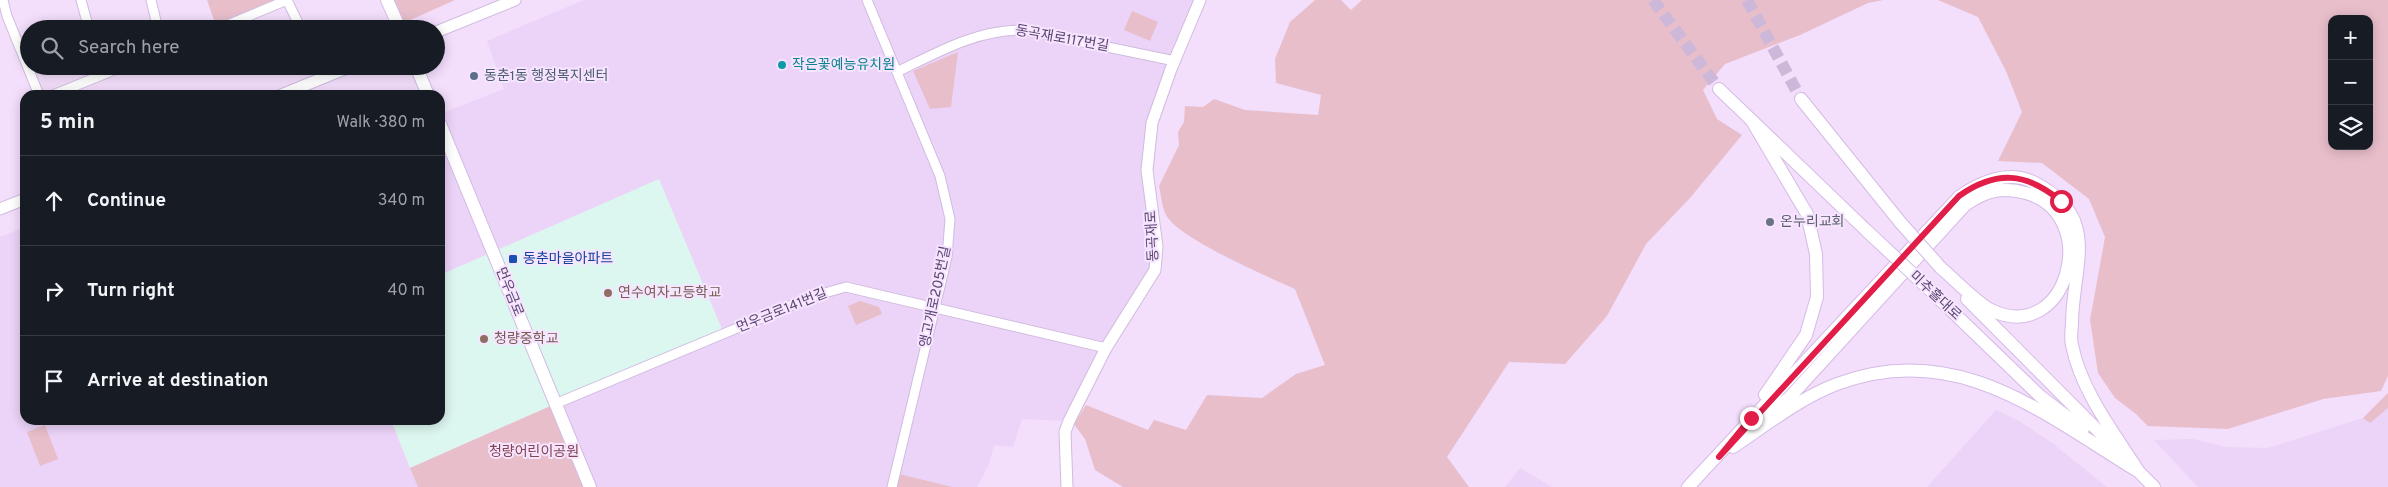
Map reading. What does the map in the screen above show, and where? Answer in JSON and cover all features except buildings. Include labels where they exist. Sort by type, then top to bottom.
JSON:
[{"type":"main road","points":[[387,0],[396,20]]},
{"type":"main road","points":[[420,75],[426,90]]},
{"type":"main road","name":"미추홀대로","points":[[1719,88],[2040,396],[2139,472]]},
{"type":"main road","name":"미추홀대로","points":[[1802,99],[1900,222],[1976,309],[2154,487]]},
{"type":"main road","points":[[1719,457],[1751,418],[1806,335],[1817,297],[1816,254],[1806,214],[1752,121]]},
{"type":"main road","name":"먼우금로","points":[[445,136],[590,487]]},
{"type":"main road","points":[[1688,487],[1719,457],[1959,196],[1974,186],[1994,179],[2011,177],[2028,180],[2047,189],[2061,201],[2072,217],[2080,254],[2072,308],[2071,343],[2080,375],[2139,472]]},
{"type":"main road","points":[[1719,457],[1789,398],[1965,205],[1982,193],[1999,189],[2014,190],[2029,194],[2043,201],[2056,213],[2064,226],[2069,242],[2069,262],[2059,293],[2040,312],[2015,317],[1990,310],[1941,268]]},
{"type":"main road","points":[[1719,457],[1788,410],[1836,385],[1884,371],[1940,372],[1971,379],[2010,394],[2139,472]]},
{"type":"street","points":[[3,0],[6,16],[20,51]]},
{"type":"street","points":[[81,0],[87,20]]},
{"type":"street","points":[[150,0],[156,20]]},
{"type":"street","points":[[239,20],[287,0],[297,20]]},
{"type":"street","points":[[445,28],[515,0]]},
{"type":"street","name":"앵고개로205번길","points":[[867,0],[940,176],[950,220],[947,257],[892,487]]},
{"type":"street","name":"동곡재로","points":[[1067,487],[1065,432],[1068,421],[1106,348],[1155,270],[1156,247],[1147,170],[1152,123],[1200,0]]},
{"type":"street","name":"동곡재로117번길","points":[[897,72],[966,39],[1007,30],[1026,30],[1175,61]]},
{"type":"street","points":[[30,75],[36,90]]},
{"type":"street","points":[[63,90],[95,75]]},
{"type":"street","points":[[294,90],[331,75]]},
{"type":"street","points":[[0,209],[20,201]]},
{"type":"street","name":"먼우금로141번길","points":[[555,404],[831,291],[846,288],[1106,348]]},
{"type":"shaded area","points":[[584,0],[1200,0],[1152,123],[1147,170],[1155,270],[1069,421],[1022,419],[1013,447],[994,445],[989,464],[977,487],[589,487],[493,253],[445,273],[445,112],[504,89],[487,41]]},
{"type":"shaded area","name":"연수여자고등학교","points":[[659,179],[724,334],[555,404],[410,468],[393,425],[445,425],[445,273]]},
{"type":"shaded area","points":[[20,229],[20,425],[393,425],[418,487],[0,487],[0,237]]},
{"type":"shaded area","points":[[2388,393],[2388,487],[2198,487],[2154,440],[2193,439],[2226,447],[2268,448],[2363,418]]},
{"type":"shaded area","points":[[1996,410],[2019,421],[2052,443],[2107,487],[1927,487]]},
{"type":"shaded area","points":[[1520,468],[1552,487],[1505,487]]},
{"type":"green space","points":[[207,0],[287,0],[239,20],[214,20]]},
{"type":"green space","points":[[387,0],[455,0],[410,20],[397,20]]},
{"type":"green space","points":[[1315,0],[1341,0],[1351,10],[1362,0],[1883,0],[1868,3],[1800,35],[1725,64],[1703,90],[1717,119],[1742,135],[1690,198],[1646,244],[1607,316],[1565,364],[1509,362],[1447,457],[1469,487],[1123,487],[1095,470],[1085,439],[1074,424],[1086,405],[1148,430],[1154,420],[1186,430],[1207,395],[1262,398],[1296,374],[1325,365],[1295,289],[1246,267],[1206,246],[1174,225],[1166,215],[1159,186],[1179,145],[1178,132],[1184,122],[1185,106],[1203,107],[1214,99],[1245,110],[1318,115],[1321,95],[1276,83],[1275,59],[1290,22]]},
{"type":"green space","points":[[1938,0],[2388,0],[2388,376],[2381,391],[2323,399],[2228,429],[2148,426],[2115,398],[2098,373],[2090,320],[2105,237],[2089,199],[2042,163],[1998,161],[2022,112],[2006,71],[1978,17]]},
{"type":"green space","points":[[1132,11],[1158,22],[1150,41],[1124,30]]},
{"type":"green space","points":[[958,52],[951,107],[930,109],[913,71]]},
{"type":"green space","points":[[860,301],[879,307],[882,314],[856,325],[848,306]]},
{"type":"green space","points":[[2388,393],[2388,408],[2370,423],[2363,418]]},
{"type":"green space","name":"청량어린이공원","points":[[555,404],[590,487],[418,487],[410,468]]},
{"type":"green space","points":[[45,425],[58,459],[40,466],[27,432]]},
{"type":"green space","points":[[895,473],[952,487],[892,487]]},
{"type":"tunnel","points":[[1653,0],[1719,89]]},
{"type":"tunnel","points":[[1747,0],[1801,99]]},
{"type":"place","name":"작은꽃예능유치원","points":[[782,65]]},
{"type":"place","name":"동춘1동 행정복지센터","points":[[474,76]]},
{"type":"place","name":"온누리교회","points":[[1770,222]]},
{"type":"place","name":"동춘마을아파트","points":[[513,259]]},
{"type":"place","name":"연수여자고등학교","points":[[608,293]]},
{"type":"place","name":"청량중학교","points":[[484,339]]},
{"type":"route","points":[[1751,418],[1719,457],[1959,196],[1974,186],[1994,179],[2011,177],[2028,180],[2047,189],[2061,201]]}]
